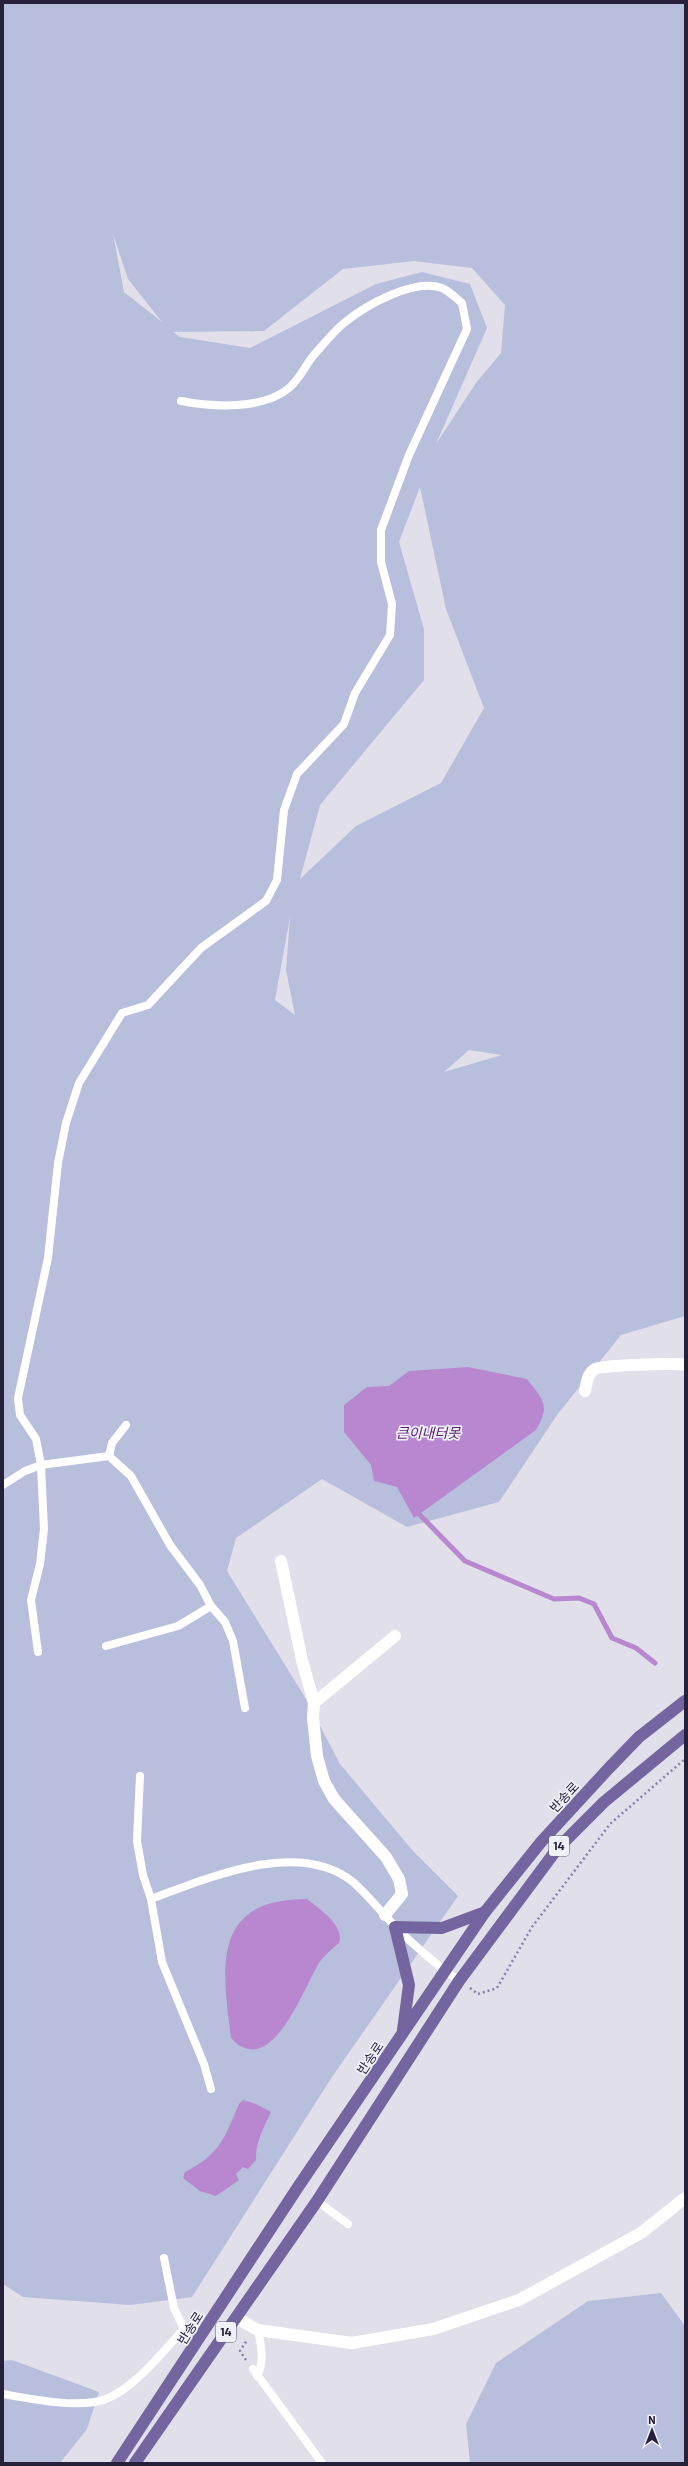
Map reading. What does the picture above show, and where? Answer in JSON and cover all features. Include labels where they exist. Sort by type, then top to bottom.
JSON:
[{"type":"main road","name":"반송로","points":[[117,2463],[485,1912],[541,1842],[614,1763],[639,1737],[685,1701]]},
{"type":"main road","name":"14","points":[[136,2463],[317,2201],[413,2056],[459,1981],[557,1849],[604,1802],[685,1735]]},
{"type":"main road","points":[[402,2035],[409,1985],[395,1927],[442,1928],[485,1912]]},
{"type":"street","points":[[586,1391],[588,1375],[596,1368],[611,1366],[685,1365]]},
{"type":"street","points":[[281,1561],[302,1660],[314,1703],[312,1718],[317,1756],[324,1781],[334,1799],[386,1857],[399,1879],[402,1894],[385,1915]]},
{"type":"street","points":[[314,1703],[395,1636]]},
{"type":"street","points":[[236,2318],[258,2330],[352,2343],[433,2329],[519,2300],[641,2233],[685,2198]]},
{"type":"lane","points":[[38,1652],[31,1600],[40,1564],[44,1529],[42,1466],[36,1439],[20,1415],[18,1398],[48,1258],[58,1163],[66,1123],[79,1083],[122,1013],[148,1005],[201,948],[266,901],[277,880],[284,810],[297,774],[344,724],[355,693],[390,635],[392,604],[381,562],[380,530],[409,455],[467,329],[462,303],[442,288],[425,286],[408,289],[388,296],[344,323],[313,357],[289,388],[266,401],[213,407],[181,402]]},
{"type":"lane","points":[[108,1456],[112,1443],[126,1426]]},
{"type":"lane","points":[[3,1485],[25,1471],[42,1466],[108,1456],[131,1476],[170,1546],[200,1585],[211,1606],[225,1622],[233,1641],[245,1708]]},
{"type":"lane","points":[[106,1646],[178,1626],[211,1606]]},
{"type":"lane","points":[[140,1776],[137,1841],[142,1875],[151,1899],[162,1962],[204,2064],[211,2090]]},
{"type":"lane","points":[[151,1899],[193,1883],[266,1864],[299,1861],[327,1868],[352,1882],[395,1927],[445,1971],[459,1981]]},
{"type":"lane","points":[[317,2201],[348,2224]]},
{"type":"lane","points":[[164,2258],[174,2308],[184,2329]]},
{"type":"lane","points":[[3,2394],[78,2403],[105,2400],[118,2393],[150,2366],[184,2329],[206,2328]]},
{"type":"lane","points":[[258,2330],[262,2346],[262,2368],[255,2372],[322,2463]]},
{"type":"path","points":[[459,1981],[478,1994],[497,1988],[532,1928],[610,1824],[685,1759]]},
{"type":"shaded area","points":[[3,3],[685,3],[685,1316],[621,1335],[557,1415],[499,1502],[407,1527],[322,1479],[236,1538],[227,1571],[306,1699],[340,1764],[413,1851],[458,1896],[332,2077],[192,2297],[130,2305],[23,2297],[3,2284]],"holes":[[[113,234],[128,279],[162,322],[124,292]],[[414,261],[472,268],[505,305],[501,353],[476,383],[436,444],[487,328],[470,284],[422,272],[376,284],[250,348],[180,337],[173,332],[264,331],[343,269]],[[420,487],[446,609],[484,708],[441,783],[356,826],[300,879],[320,805],[424,680],[424,629],[399,542]],[[290,917],[286,970],[295,1015],[275,1000]],[[469,1050],[502,1055],[444,1072]]]},
{"type":"shaded area","points":[[661,2293],[685,2326],[685,2463],[470,2463],[466,2424],[496,2363],[588,2301]]},
{"type":"shaded area","points":[[12,2360],[99,2392],[87,2429],[60,2463],[3,2463],[3,2361]]},
{"type":"water","name":"큰이내터못","points":[[468,1367],[527,1379],[543,1403],[544,1408],[541,1421],[536,1430],[414,1518],[397,1487],[374,1481],[371,1465],[344,1432],[344,1405],[367,1387],[389,1386],[409,1371]]},
{"type":"water","points":[[307,1899],[335,1924],[340,1936],[339,1943],[321,1960],[296,2007],[273,2039],[260,2048],[246,2049],[231,2038],[226,1986],[226,1963],[230,1942],[238,1924],[253,1911],[276,1902]]},
{"type":"water","points":[[243,2100],[256,2104],[271,2112],[258,2141],[256,2160],[248,2169],[243,2167],[236,2174],[239,2180],[216,2196],[200,2191],[183,2178],[185,2172],[206,2159],[214,2152],[225,2136],[239,2104]]},
{"type":"waterway","points":[[419,1514],[465,1561],[554,1599],[579,1598],[594,1604],[612,1638],[636,1648],[655,1663]]}]
